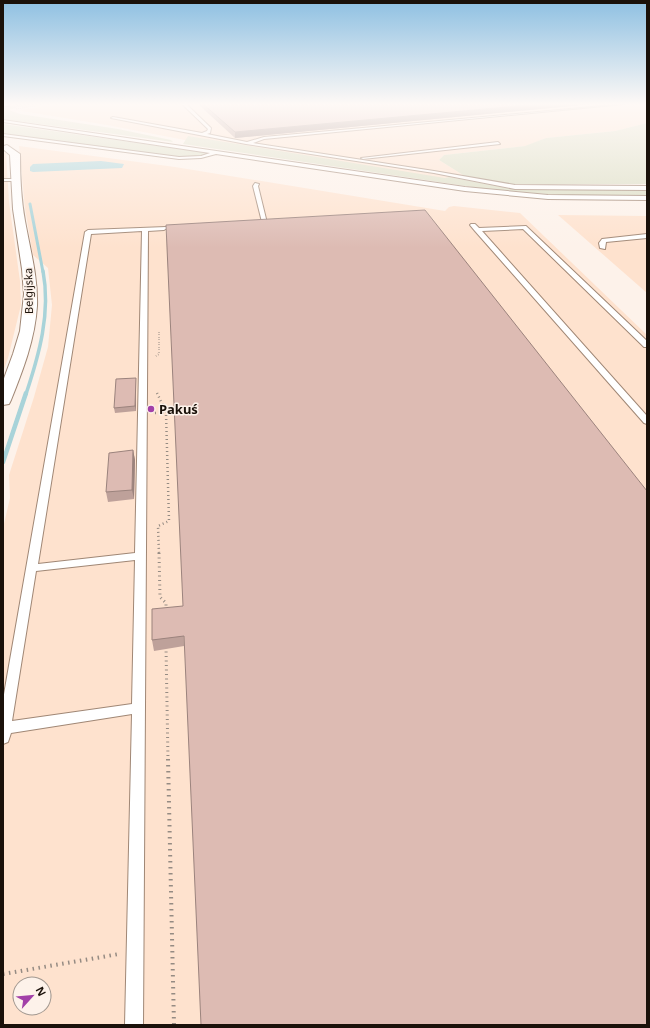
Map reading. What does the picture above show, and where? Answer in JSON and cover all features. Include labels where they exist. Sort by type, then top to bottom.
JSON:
[{"type":"street","name":"Belgijska","points":[[3,400],[15,372],[24,345],[30,305],[29,271],[18,209],[9,180],[15,154],[12,152]]},
{"type":"lane","points":[[133,152],[179,158],[201,157],[216,152],[489,192],[570,198],[647,198]]},
{"type":"lane","points":[[302,152],[444,174],[515,187],[647,188]]},
{"type":"lane","points":[[352,160],[421,152]]},
{"type":"lane","points":[[256,184],[254,186],[265,222]]},
{"type":"lane","points":[[647,345],[524,227],[475,228],[647,421]]},
{"type":"lane","points":[[139,708],[4,733],[88,232],[164,228]]},
{"type":"lane","points":[[134,1025],[145,229]]},
{"type":"lane","points":[[603,248],[602,243],[604,240],[647,236]]},
{"type":"lane","points":[[32,568],[141,556]]},
{"type":"path","points":[[156,361],[156,356],[159,354],[159,332]]},
{"type":"path","points":[[157,388],[157,395],[165,407],[166,412],[169,521],[158,526],[160,597],[166,603],[166,618]]},
{"type":"path","points":[[166,641],[174,1025]]},
{"type":"path","points":[[3,974],[135,951]]},
{"type":"shaded area","points":[[20,152],[63,152],[175,167],[445,211],[449,207],[454,206],[520,213],[647,335],[647,1025],[3,1025],[3,528],[10,498],[9,475],[48,347],[52,305],[48,268],[33,255],[25,209]]},
{"type":"shaded area","points":[[247,152],[472,152],[444,155],[439,160],[463,175],[448,183]]},
{"type":"shaded area","points":[[3,153],[6,153],[9,202],[20,281],[21,305],[3,372]]},
{"type":"shaded area","points":[[558,215],[647,216],[647,293]]},
{"type":"green space","points":[[142,152],[201,152],[206,154],[200,157],[181,157]]},
{"type":"green space","points":[[237,152],[286,152],[445,178],[449,177],[513,189],[647,189],[647,196],[559,195],[486,189]]},
{"type":"green space","points":[[471,152],[647,152],[647,184],[515,184],[514,186],[462,176],[463,175],[439,160],[444,155]]},
{"type":"water","points":[[101,161],[124,164],[122,168],[30,171],[30,167],[33,164]]},
{"type":"building","points":[[425,210],[647,491],[647,1025],[201,1025],[184,636],[152,640],[152,609],[183,606],[166,225]]},
{"type":"building","points":[[136,378],[135,406],[114,408],[116,379]]},
{"type":"building","points":[[133,450],[132,490],[106,492],[109,453]]},
{"type":"waterway","points":[[30,204],[43,272]]},
{"type":"waterway","points":[[26,394],[39,349],[45,318],[46,302],[43,271]]},
{"type":"waterway","points":[[3,462],[26,393]]},
{"type":"place","name":"Pakuś","points":[[151,409]]}]
